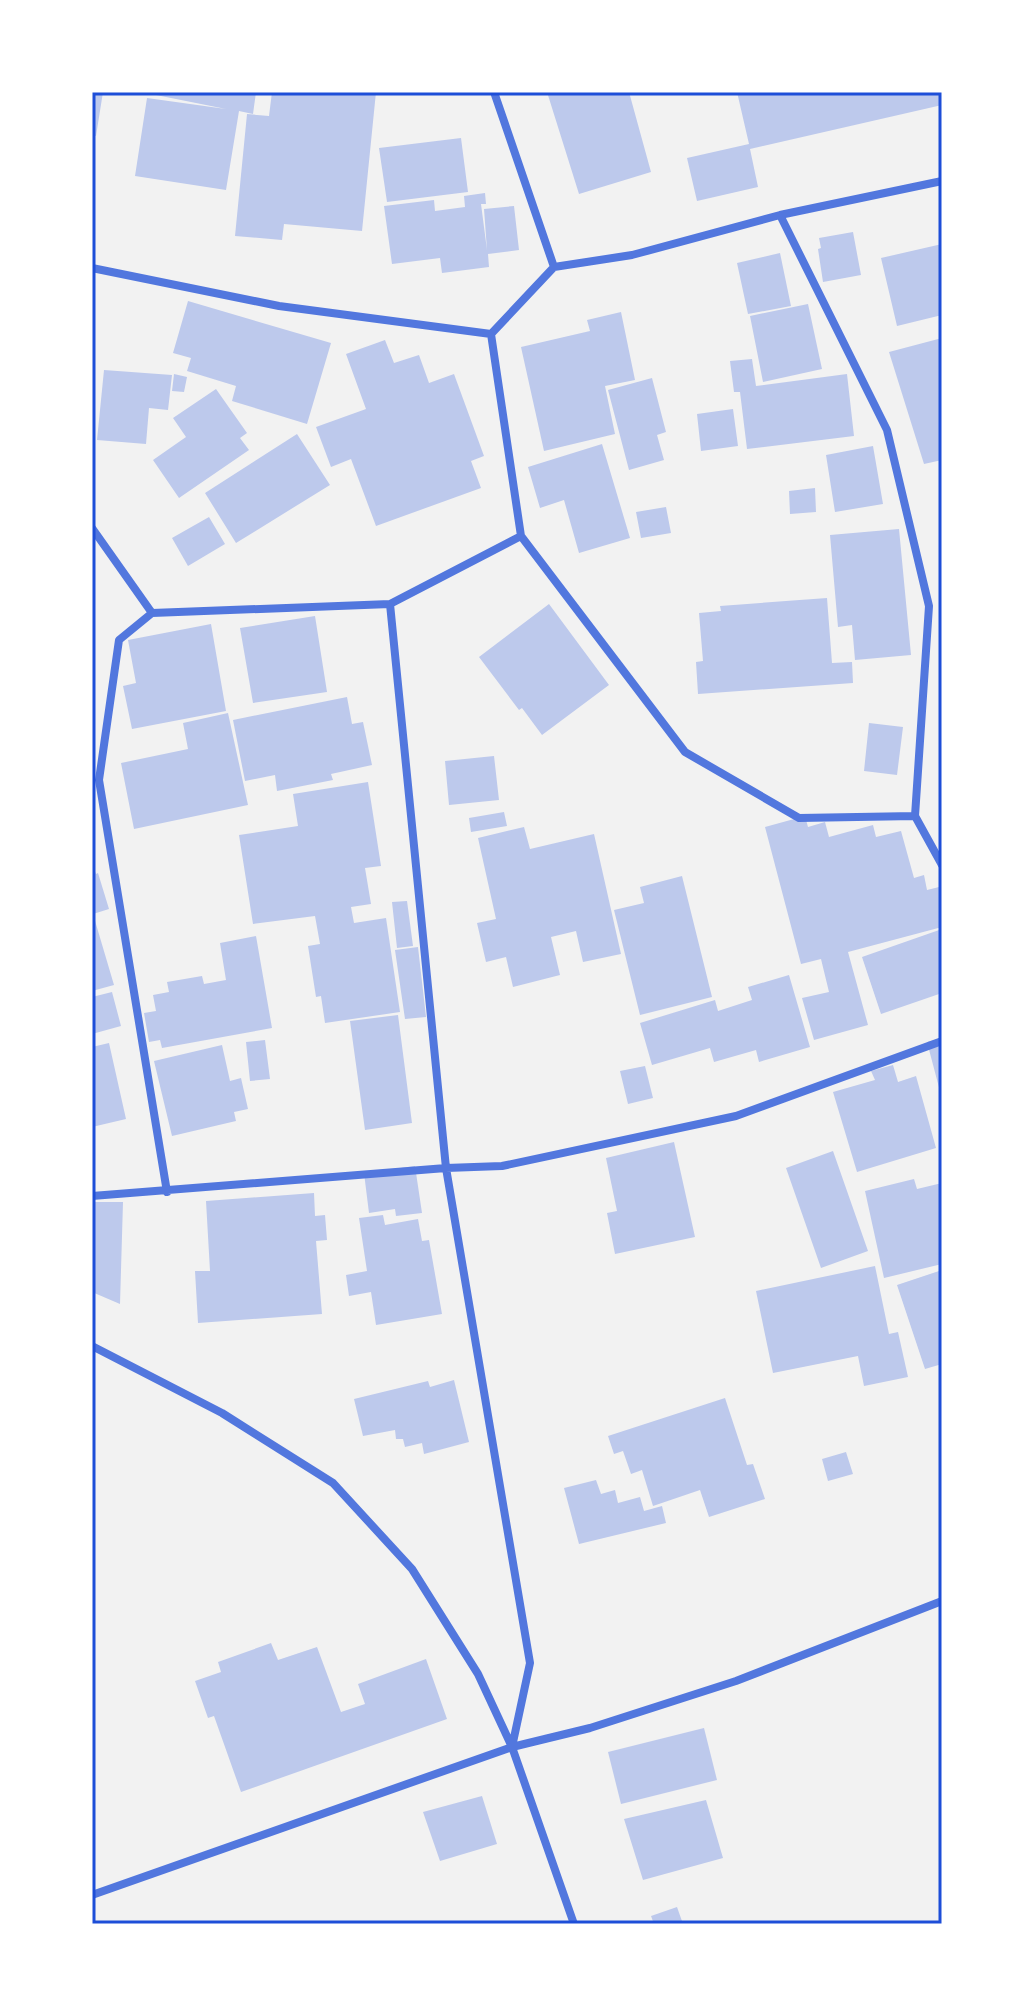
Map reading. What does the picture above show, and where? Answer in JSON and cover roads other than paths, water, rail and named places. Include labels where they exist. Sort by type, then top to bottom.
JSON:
[{"type":"street","points":[[494,92],[554,267]]},
{"type":"street","points":[[491,334],[554,267],[632,255],[780,215],[942,181]]},
{"type":"street","points":[[780,215],[887,430],[929,606],[915,816],[942,865]]},
{"type":"street","points":[[92,268],[279,306],[491,334]]},
{"type":"street","points":[[491,334],[521,536],[685,752],[799,818],[915,816]]},
{"type":"street","points":[[92,528],[152,613]]},
{"type":"street","points":[[167,1192],[99,780],[119,640],[152,613],[390,604],[521,536]]},
{"type":"street","points":[[390,604],[446,1168],[530,1663],[512,1747]]},
{"type":"street","points":[[92,1196],[502,1166],[736,1116],[942,1041]]},
{"type":"street","points":[[92,1346],[222,1413],[333,1483],[412,1569],[478,1674],[512,1747],[574,1924]]},
{"type":"street","points":[[92,1895],[512,1747],[590,1728],[736,1681],[942,1601]]}]
